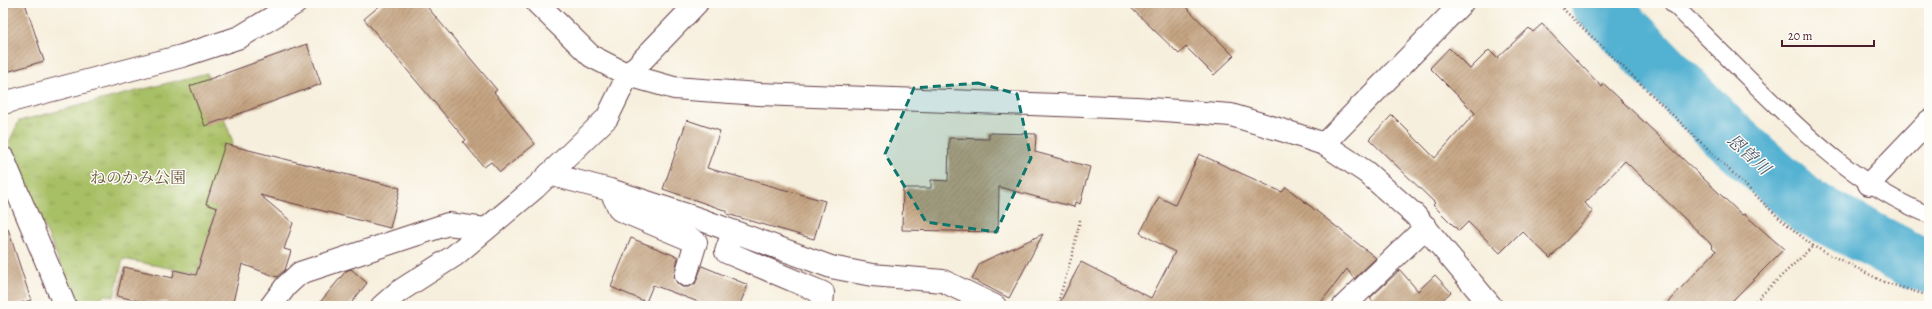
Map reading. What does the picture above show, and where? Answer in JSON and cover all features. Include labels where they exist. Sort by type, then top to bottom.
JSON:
[{"type":"street","points":[[3,103],[182,56],[240,37],[296,3]]},
{"type":"street","points":[[537,3],[591,56],[628,75],[674,88],[759,94],[1137,108],[1231,115],[1324,144],[1366,172],[1416,216],[1491,306]]},
{"type":"street","points":[[382,306],[398,292],[454,256],[535,188],[607,118],[628,75],[697,3]]},
{"type":"street","points":[[1324,144],[1462,3]]},
{"type":"street","points":[[1869,184],[1929,121]]},
{"type":"street","points":[[3,158],[65,306]]},
{"type":"street","points":[[549,174],[610,190],[702,220],[846,271],[943,281],[995,306]]},
{"type":"street","points":[[610,190],[620,210],[696,242],[686,276]]},
{"type":"street","points":[[271,306],[286,286],[300,273],[448,224],[486,229]]},
{"type":"street","points":[[1344,306],[1426,227]]},
{"type":"street","points":[[733,232],[726,252],[823,293],[822,306]]},
{"type":"lane","points":[[1672,3],[1796,125],[1841,165],[1869,184],[1929,215]]},
{"type":"path","points":[[1557,3],[1779,218],[1813,246],[1884,282],[1929,296]]},
{"type":"path","points":[[1057,306],[1073,252],[1080,220]]},
{"type":"path","points":[[1750,306],[1813,246]]},
{"type":"highlighted area","points":[[978,83],[1017,94],[1031,158],[996,232],[926,222],[885,154],[914,88]]},
{"type":"green space","name":"ねのかみ公園","points":[[207,73],[233,142],[199,274],[123,259],[114,297],[105,295],[89,303],[74,298],[9,142],[19,121]]},
{"type":"building","points":[[3,3],[25,3],[44,61],[3,73]]},
{"type":"building","points":[[383,3],[424,3],[497,90],[494,92],[535,144],[500,172],[491,162],[484,167],[463,142],[466,140],[364,19]]},
{"type":"building","points":[[1126,3],[1182,3],[1234,56],[1214,75],[1186,47],[1179,54]]},
{"type":"building","points":[[1542,24],[1602,87],[1604,84],[1742,215],[1744,214],[1784,249],[1727,306],[1664,306],[1716,251],[1712,247],[1713,246],[1625,161],[1585,203],[1593,212],[1550,258],[1522,231],[1500,253],[1468,222],[1459,231],[1433,205],[1435,203],[1369,139],[1392,115],[1435,158],[1475,113],[1430,68],[1449,48],[1470,69],[1489,50],[1497,58],[1529,28],[1533,32]]},
{"type":"building","points":[[307,44],[321,84],[205,126],[190,86]]},
{"type":"building","points":[[687,120],[720,131],[707,168],[825,201],[814,239],[727,214],[727,211],[663,189]]},
{"type":"building","points":[[989,133],[1036,134],[1035,152],[1090,167],[1080,204],[1075,202],[1074,207],[999,187],[998,232],[902,230],[903,188],[931,188],[931,180],[948,181],[949,138],[989,139]]},
{"type":"building","points":[[225,144],[400,188],[390,228],[260,195],[293,223],[284,249],[291,251],[285,270],[277,277],[242,264],[232,306],[167,306],[168,302],[143,302],[117,296],[124,267],[173,278],[174,270],[196,275],[217,208],[206,204]]},
{"type":"building","points":[[1199,154],[1282,192],[1286,187],[1376,258],[1354,279],[1347,269],[1318,306],[1058,306],[1081,262],[1151,298],[1175,252],[1140,233],[1159,197],[1175,205]]},
{"type":"building","points":[[8,229],[31,300],[10,306],[3,306],[3,230]]},
{"type":"building","points":[[1043,234],[1009,298],[972,279],[980,263]]},
{"type":"building","points":[[631,238],[678,257],[674,277],[677,283],[682,287],[688,287],[695,284],[702,266],[748,285],[739,306],[709,306],[653,285],[646,302],[611,287]]},
{"type":"building","points":[[351,269],[367,283],[349,306],[317,306],[346,271]]},
{"type":"building","points":[[1400,270],[1418,291],[1435,275],[1451,292],[1436,306],[1376,306],[1370,298]]},
{"type":"waterway","name":"恩曽川","points":[[1598,3],[1725,133],[1808,207],[1913,261],[1929,266]]}]
